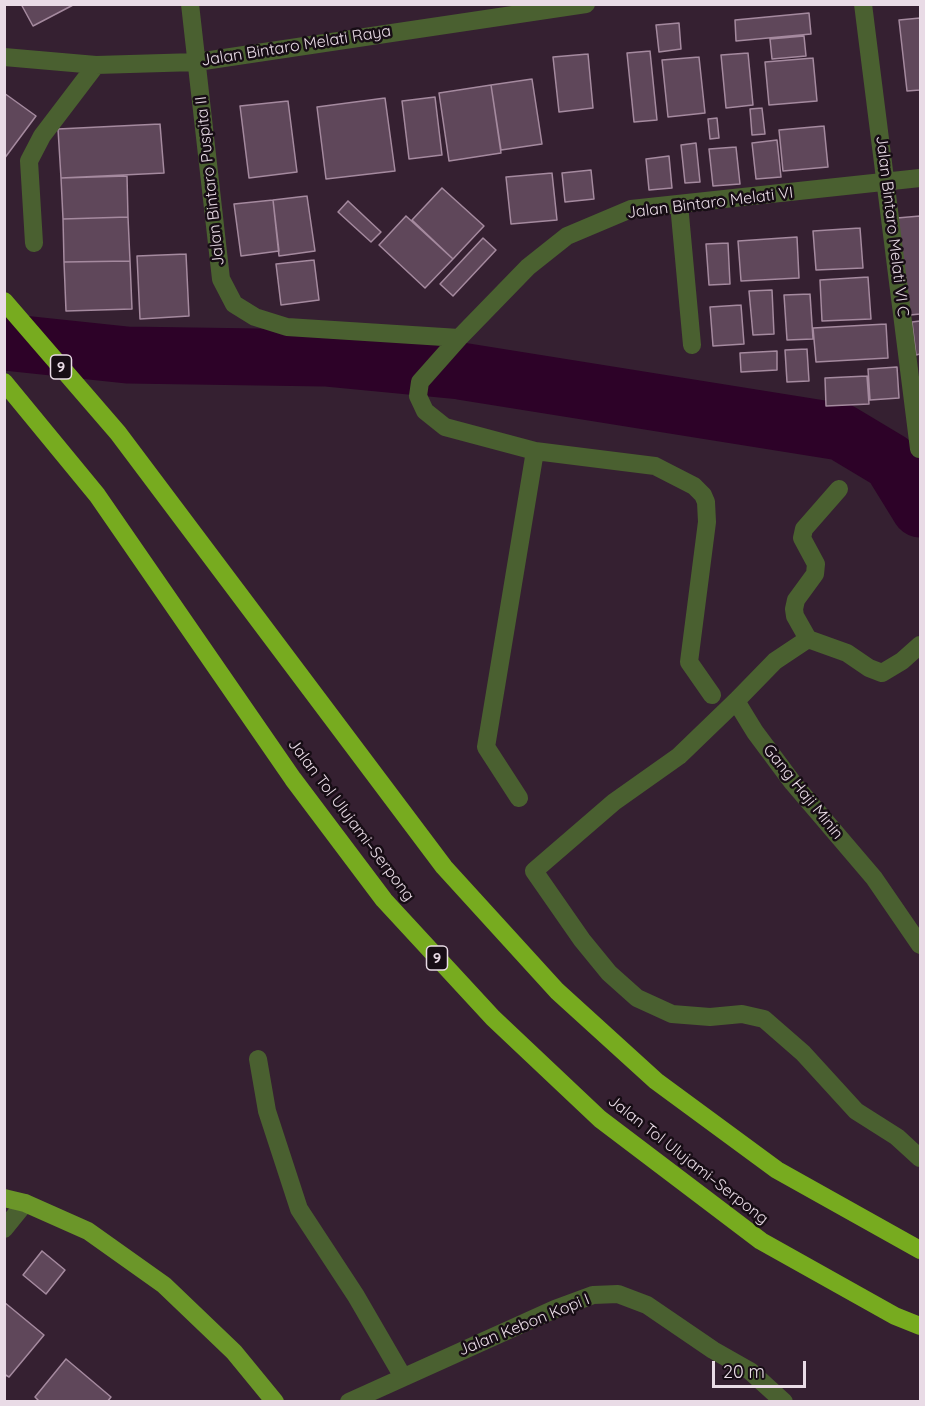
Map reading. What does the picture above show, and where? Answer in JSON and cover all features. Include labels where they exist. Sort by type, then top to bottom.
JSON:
[{"type":"highway","name":"9","points":[[4,301],[118,434],[444,867],[557,991],[656,1081],[777,1170],[921,1250]]},
{"type":"highway","name":"Jalan Tol Ulujami–Serpong","points":[[4,382],[98,495],[293,778],[384,900],[493,1018],[600,1119],[761,1241],[895,1316],[921,1326]]},
{"type":"main road","points":[[4,1198],[25,1203],[88,1231],[164,1285],[234,1352],[275,1401]]},
{"type":"street","name":"Jalan Bintaro Puspita II","points":[[190,4],[221,279],[234,304],[255,317],[287,327],[453,344]]},
{"type":"street","name":"Jalan Bintaro Melati Raya","points":[[4,57],[96,65],[197,62],[586,4]]},
{"type":"street","name":"Jalan Bintaro Melati VI C","points":[[863,4],[919,448]]},
{"type":"street","points":[[34,243],[29,161],[42,136],[96,65]]},
{"type":"street","name":"Jalan Bintaro Melati VI","points":[[536,451],[445,427],[425,411],[418,396],[420,382],[453,344],[528,267],[567,236],[631,209],[921,178]]},
{"type":"street","points":[[679,204],[692,345]]},
{"type":"street","points":[[519,798],[486,747],[536,451],[655,466],[694,486],[703,495],[706,502],[707,522],[689,662],[712,695]]},
{"type":"street","points":[[839,489],[804,529],[801,538],[816,564],[815,574],[796,600],[795,616],[808,639],[847,653],[869,668],[882,673],[903,661],[921,645]]},
{"type":"street","points":[[808,639],[775,661],[679,756],[614,802],[534,870],[582,940],[609,973],[637,998],[672,1014],[710,1017],[742,1014],[764,1019],[803,1053],[856,1111],[897,1137],[921,1158]]},
{"type":"street","name":"Gang Haji Minin","points":[[736,701],[768,749],[874,878],[921,945]]},
{"type":"street","points":[[258,1059],[267,1111],[299,1209],[356,1296],[403,1377]]},
{"type":"street","points":[[4,1229],[25,1203]]},
{"type":"street","name":"Jalan Kebon Kopi I","points":[[349,1401],[555,1309],[593,1295],[618,1294],[647,1305],[713,1350],[750,1371],[784,1401]]},
{"type":"building","points":[[21,4],[75,4],[33,26]]},
{"type":"building","points":[[809,13],[811,34],[736,41],[735,20]]},
{"type":"building","points":[[920,18],[920,90],[907,91],[899,20]]},
{"type":"building","points":[[679,23],[681,49],[659,52],[656,25]]},
{"type":"building","points":[[804,36],[806,56],[772,59],[770,39]]},
{"type":"building","points":[[650,51],[657,120],[634,122],[627,53]]},
{"type":"building","points":[[748,53],[753,105],[726,108],[721,55]]},
{"type":"building","points":[[588,54],[593,108],[559,112],[553,57]]},
{"type":"building","points":[[699,57],[705,113],[668,117],[662,60]]},
{"type":"building","points":[[813,58],[817,101],[769,105],[765,62]]},
{"type":"building","points":[[532,79],[542,144],[501,150],[491,85]]},
{"type":"building","points":[[491,85],[501,153],[449,161],[439,93]]},
{"type":"building","points":[[4,93],[36,116],[4,159]]},
{"type":"building","points":[[435,97],[442,155],[409,159],[402,101]]},
{"type":"building","points":[[385,98],[395,171],[326,179],[317,107]]},
{"type":"building","points":[[288,101],[297,172],[249,178],[240,106]]},
{"type":"building","points":[[762,108],[765,134],[752,135],[750,109]]},
{"type":"building","points":[[717,118],[719,138],[710,139],[708,119]]},
{"type":"building","points":[[160,124],[164,173],[61,178],[58,129]]},
{"type":"building","points":[[824,126],[828,167],[783,171],[779,130]]},
{"type":"building","points":[[777,140],[781,177],[756,179],[752,143]]},
{"type":"building","points":[[696,143],[700,182],[685,183],[681,145]]},
{"type":"building","points":[[736,147],[740,184],[713,186],[709,149]]},
{"type":"building","points":[[669,156],[672,188],[649,190],[646,159]]},
{"type":"building","points":[[591,170],[594,199],[565,202],[562,173]]},
{"type":"building","points":[[552,173],[557,220],[511,224],[506,177]]},
{"type":"building","points":[[127,176],[128,217],[63,219],[61,178]]},
{"type":"building","points":[[442,188],[484,226],[453,259],[412,220]]},
{"type":"building","points":[[307,196],[315,251],[279,256],[273,200]]},
{"type":"building","points":[[273,200],[279,251],[241,256],[234,204]]},
{"type":"building","points":[[348,201],[381,232],[371,242],[338,212]]},
{"type":"building","points":[[406,216],[453,259],[425,288],[379,245]]},
{"type":"building","points":[[920,216],[920,314],[910,315],[897,218]]},
{"type":"building","points":[[128,217],[130,261],[64,262],[63,219]]},
{"type":"building","points":[[860,228],[863,268],[816,270],[813,231]]},
{"type":"building","points":[[797,237],[799,278],[741,281],[738,241]]},
{"type":"building","points":[[483,238],[496,250],[453,296],[440,284]]},
{"type":"building","points":[[728,243],[730,284],[709,285],[706,244]]},
{"type":"building","points":[[186,254],[189,316],[140,319],[137,256]]},
{"type":"building","points":[[314,260],[319,300],[281,305],[276,264]]},
{"type":"building","points":[[130,261],[132,309],[66,311],[64,262]]},
{"type":"building","points":[[868,277],[871,319],[822,321],[820,280]]},
{"type":"building","points":[[772,290],[774,334],[753,335],[749,291]]},
{"type":"building","points":[[810,294],[813,339],[787,340],[784,295]]},
{"type":"building","points":[[741,305],[744,344],[713,346],[710,307]]},
{"type":"building","points":[[920,321],[920,354],[916,355],[912,322]]},
{"type":"building","points":[[886,324],[888,358],[816,362],[813,328]]},
{"type":"building","points":[[807,349],[809,381],[787,382],[785,350]]},
{"type":"building","points":[[777,351],[777,370],[741,372],[740,353]]},
{"type":"building","points":[[897,367],[899,398],[870,400],[868,369]]},
{"type":"building","points":[[867,376],[869,404],[826,406],[825,378]]},
{"type":"building","points":[[42,1251],[65,1270],[46,1294],[23,1275]]},
{"type":"building","points":[[4,1302],[44,1335],[9,1377],[4,1374]]},
{"type":"building","points":[[66,1359],[111,1397],[107,1402],[40,1402],[35,1397]]},
{"type":"waterway","points":[[4,342],[127,355],[325,358],[460,371],[841,432],[891,462],[920,509]]}]
